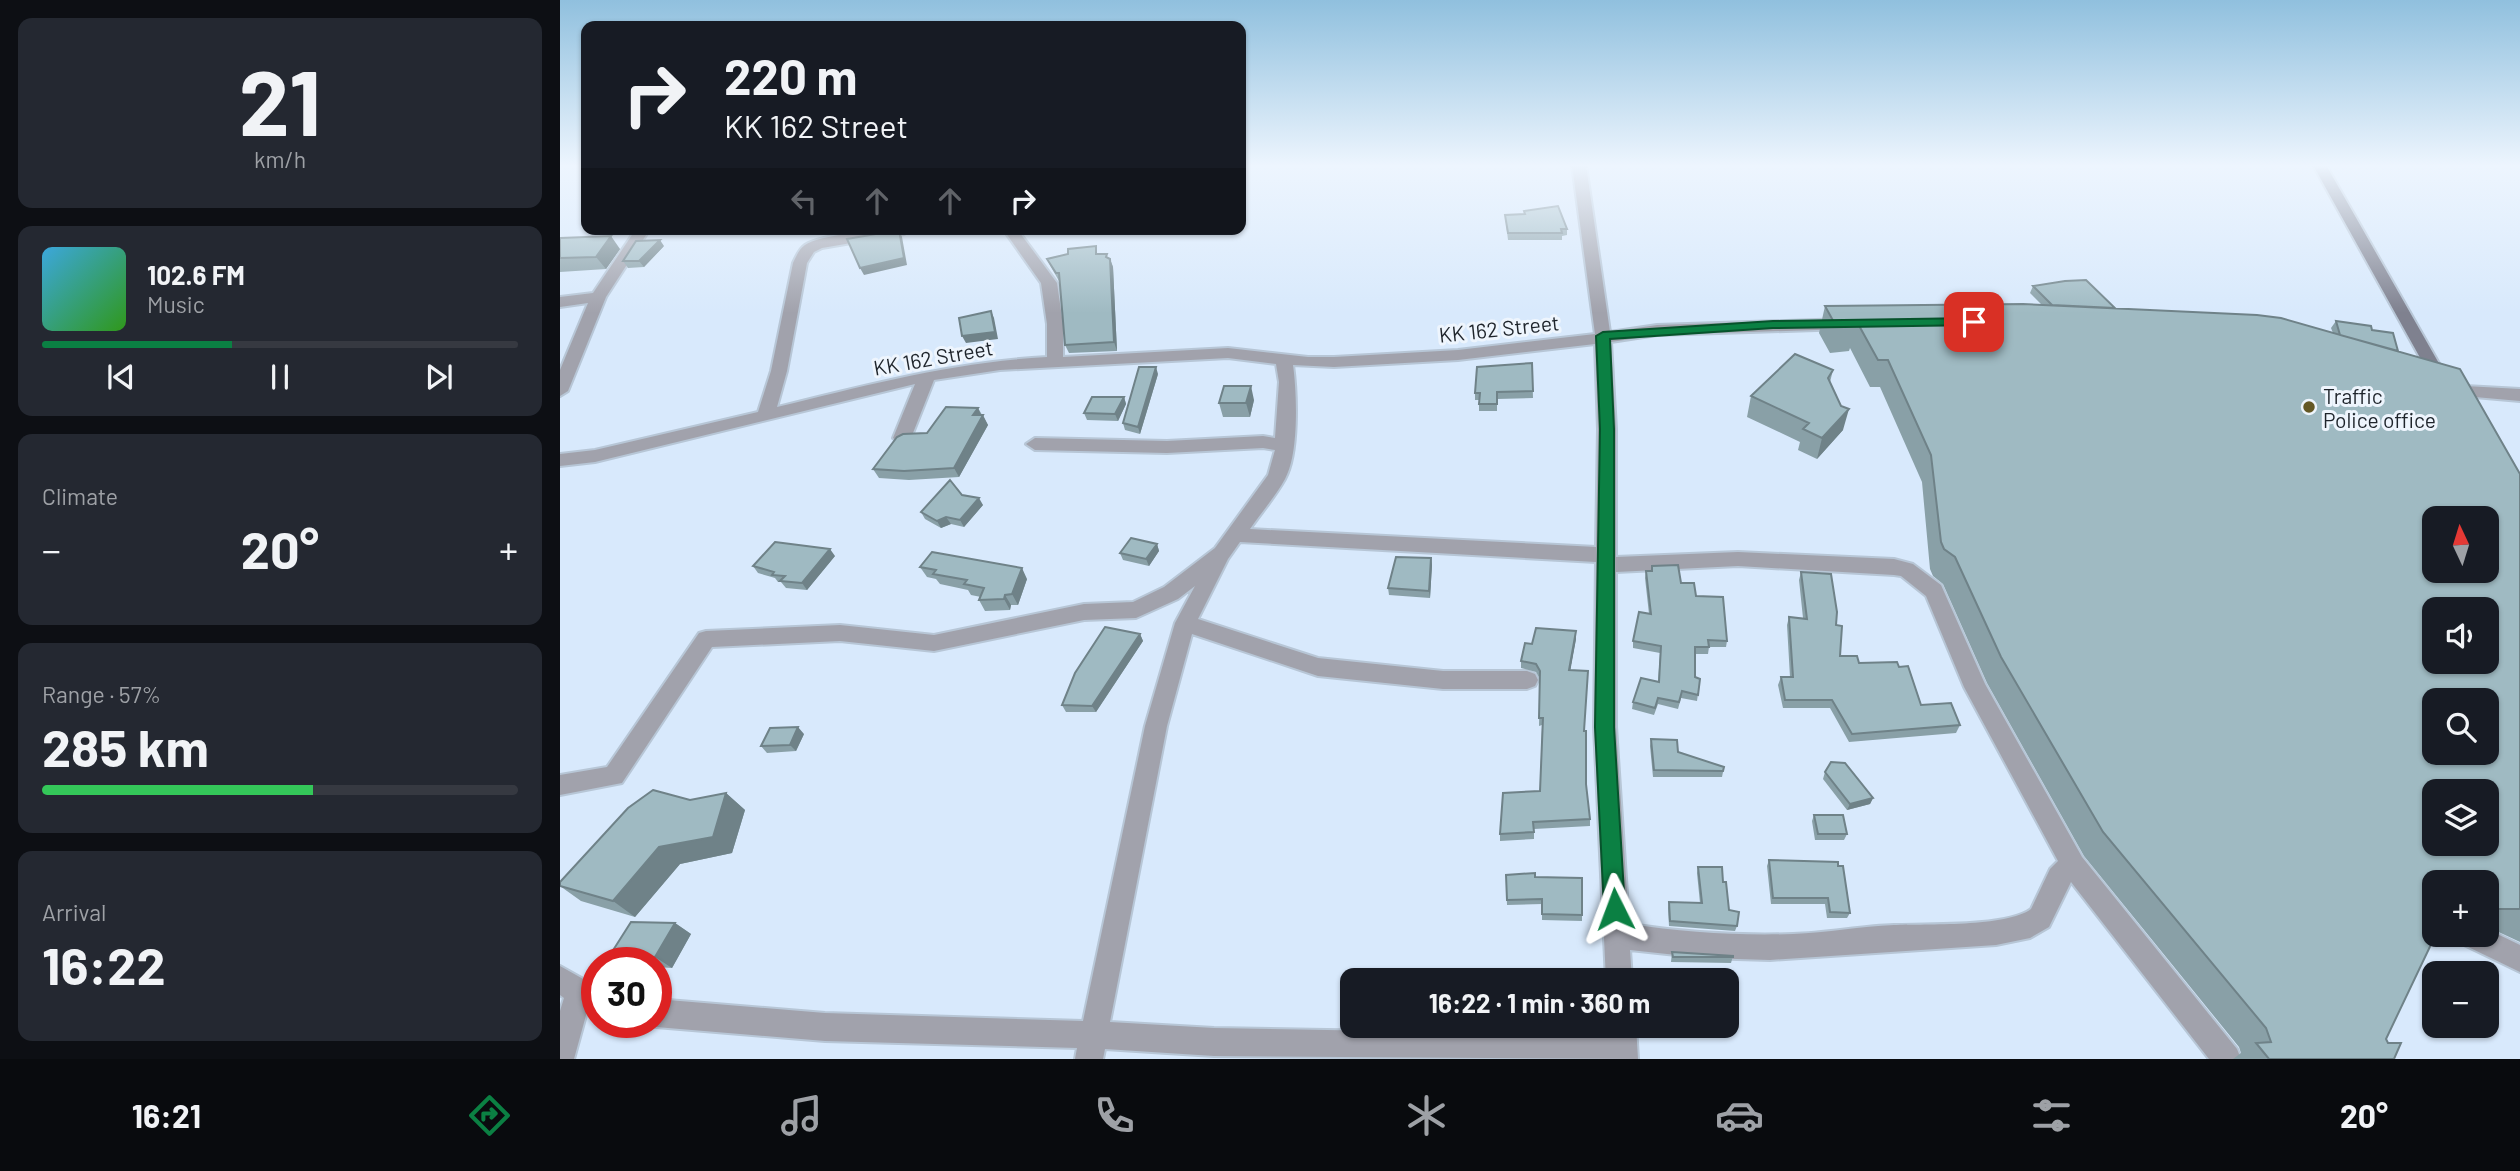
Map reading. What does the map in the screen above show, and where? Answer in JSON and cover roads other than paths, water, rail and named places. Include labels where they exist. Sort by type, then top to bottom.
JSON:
[{"type":"main road","points":[[2347,214],[2459,411]]},
{"type":"street","points":[[1586,214],[1603,336],[1607,429],[1605,727],[1618,968]]},
{"type":"street","points":[[560,391],[598,297],[639,235]]},
{"type":"street","points":[[766,415],[779,371],[800,263],[808,249],[828,241],[869,235]]},
{"type":"street","points":[[1014,235],[1049,283],[1055,324],[1055,362]]},
{"type":"street","points":[[560,302],[598,297]]},
{"type":"street","name":"KK 162 Street","points":[[560,460],[595,456],[927,376],[987,366],[1228,353],[1284,360],[1334,362],[1458,355],[1603,336],[1773,324],[1871,323]]},
{"type":"street","points":[[1092,1047],[1156,726],[1185,623],[1228,544],[1277,477],[1283,460],[1286,382],[1284,360]]},
{"type":"street","points":[[902,438],[927,376]]},
{"type":"street","points":[[2420,382],[2446,390],[2520,395]]},
{"type":"street","points":[[1035,444],[1167,447],[1264,442],[1284,446]]},
{"type":"street","points":[[560,785],[614,776],[706,639],[839,633],[934,642],[1084,612],[1136,610],[1171,593],[1228,544],[1605,560],[1738,559],[1894,567],[1913,573],[1934,590],[1975,687],[2073,865],[2227,1059]]},
{"type":"street","points":[[1185,623],[1318,667],[1443,680],[1527,680]]},
{"type":"street","points":[[1616,935],[1681,945],[1754,947],[1793,947],[1889,938],[1978,936],[2031,924],[2047,910],[2054,884],[2063,870],[2073,865]]},
{"type":"street","points":[[2496,947],[2520,959]]},
{"type":"street","points":[[560,1059],[579,989]]},
{"type":"street","points":[[672,1014],[1092,1047],[1214,1042],[1623,1044]]},
{"type":"place","name":"Traffic Police office","points":[[2309,407]]}]
